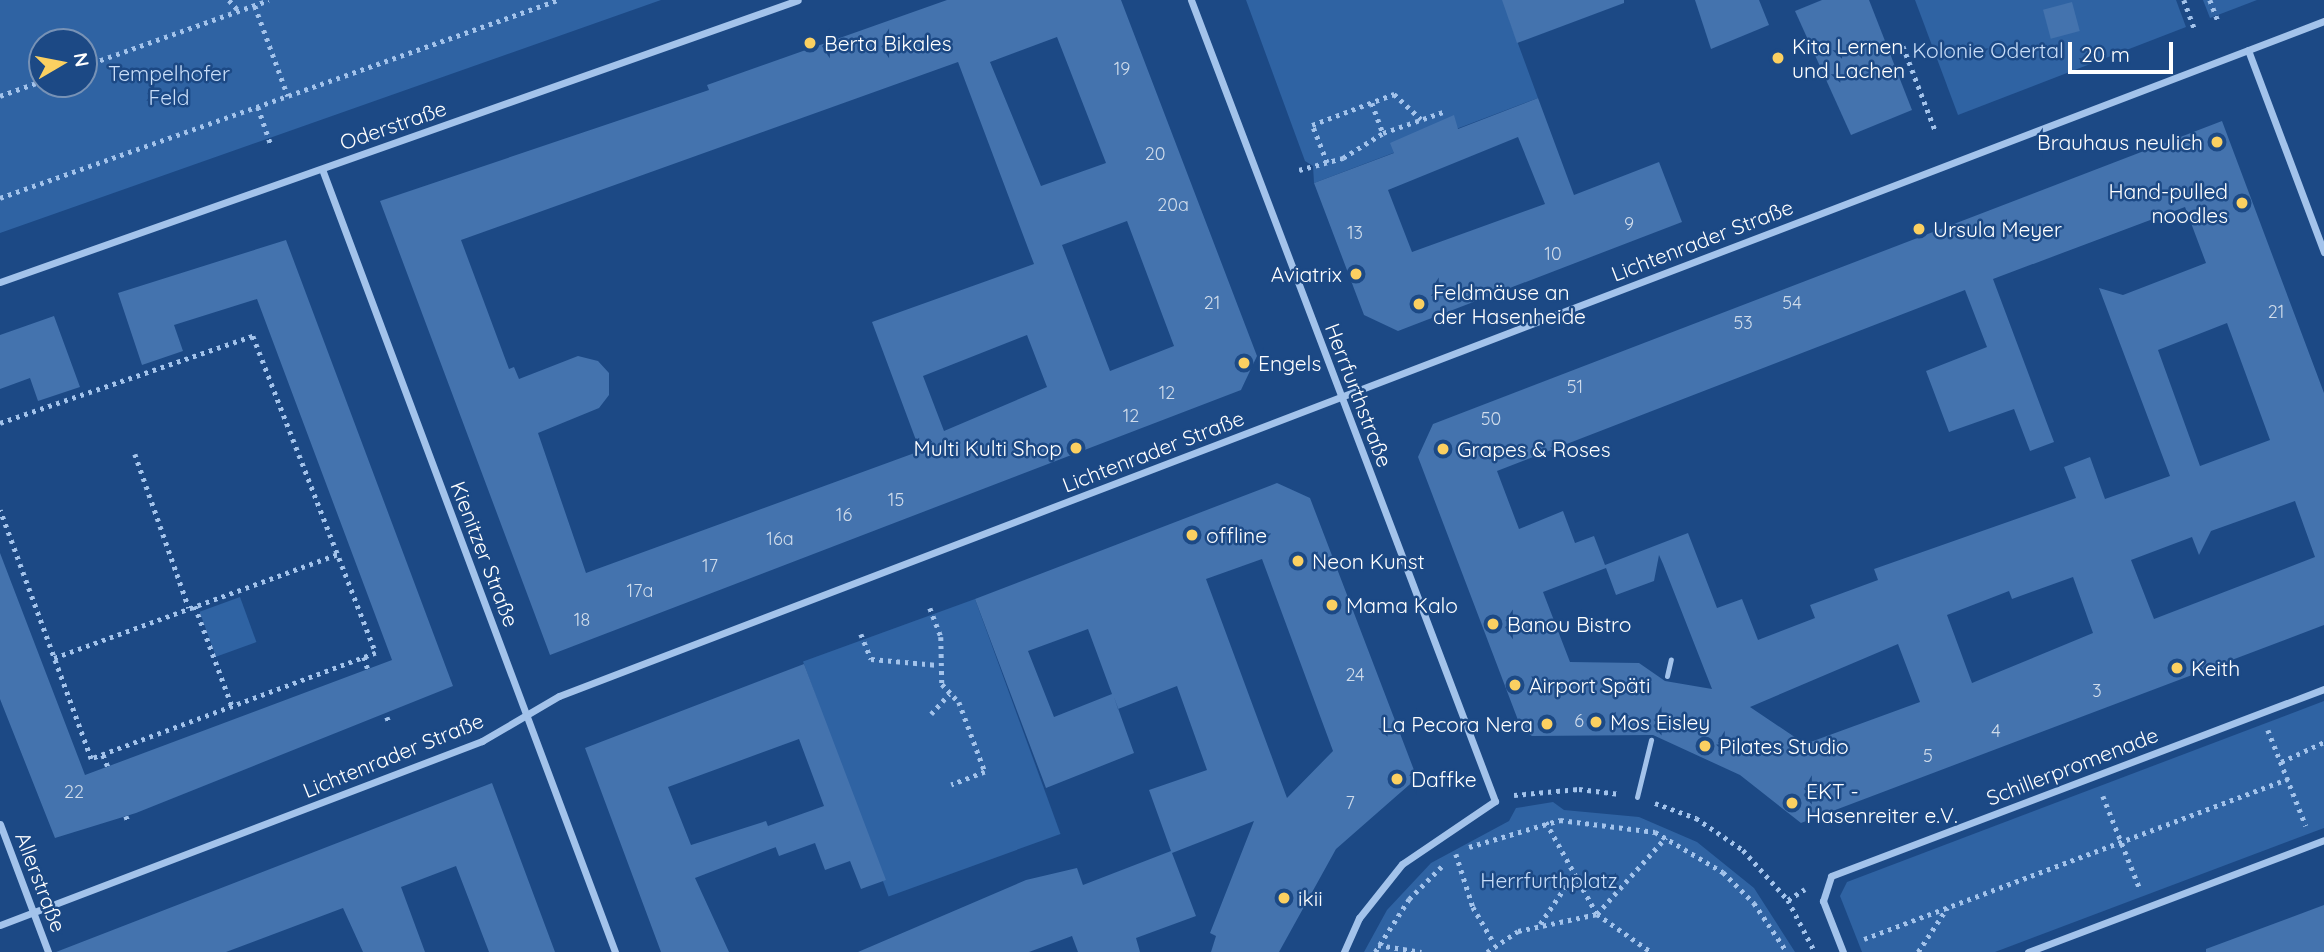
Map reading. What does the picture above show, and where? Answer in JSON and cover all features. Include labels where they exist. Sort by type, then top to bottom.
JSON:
[{"type":"street","name":"Oderstraße","points":[[0,282],[798,0]]},
{"type":"street","name":"Herrfurthstraße","points":[[1191,0],[1495,801]]},
{"type":"street","name":"Lichtenrader Straße","points":[[0,925],[482,741],[559,696],[2324,21]]},
{"type":"street","points":[[2248,50],[2324,252]]},
{"type":"street","name":"Kienitzer Straße","points":[[322,169],[615,952]]},
{"type":"street","name":"Schillerpromenade","points":[[1843,952],[1823,901],[1831,876],[2324,689]]},
{"type":"street","points":[[1344,952],[1359,918],[1402,864],[1495,801]]},
{"type":"street","name":"Allerstraße","points":[[0,824],[48,952]]},
{"type":"street","points":[[2028,952],[2324,840]]},
{"type":"lane","points":[[1667,676],[1671,659]]},
{"type":"lane","points":[[1636,797],[1651,740]]},
{"type":"path","points":[[229,0],[239,11]]},
{"type":"path","points":[[98,61],[269,0]]},
{"type":"path","points":[[0,198],[558,0]]},
{"type":"path","points":[[2184,0],[2195,30]]},
{"type":"path","points":[[2210,0],[2218,21]]},
{"type":"path","points":[[254,5],[288,96]]},
{"type":"path","points":[[1903,47],[1935,130]]},
{"type":"path","points":[[0,96],[28,86]]},
{"type":"path","points":[[1327,163],[1312,125],[1394,94],[1421,119]]},
{"type":"path","points":[[1372,103],[1383,133]]},
{"type":"path","points":[[258,107],[271,144]]},
{"type":"path","points":[[1299,170],[1327,163],[1383,133],[1446,111]]},
{"type":"path","points":[[0,423],[253,336],[376,653],[91,759],[0,510]]},
{"type":"path","points":[[135,454],[189,608]]},
{"type":"path","points":[[54,658],[338,554]]},
{"type":"path","points":[[195,606],[232,706]]},
{"type":"path","points":[[930,608],[941,637],[938,665],[949,694],[959,702],[985,772],[951,785]]},
{"type":"path","points":[[861,634],[871,659],[938,665]]},
{"type":"path","points":[[363,657],[369,669]]},
{"type":"path","points":[[932,714],[949,694]]},
{"type":"path","points":[[2266,723],[2309,834]]},
{"type":"path","points":[[2281,762],[2324,742]]},
{"type":"path","points":[[103,755],[108,767]]},
{"type":"path","points":[[1864,939],[2288,779]]},
{"type":"path","points":[[2099,787],[2143,896]]},
{"type":"path","points":[[1495,801],[1560,789],[1636,797],[1696,818],[1743,850],[1788,900],[1815,952]]},
{"type":"path","points":[[1375,952],[1409,899],[1456,854],[1546,822],[1601,821],[1666,837],[1740,888],[1787,952]]},
{"type":"path","points":[[1546,822],[1572,876],[1597,914],[1651,952]]},
{"type":"path","points":[[1487,952],[1494,943],[1539,924],[1597,914],[1666,837]]},
{"type":"path","points":[[1456,854],[1473,907],[1494,943]]},
{"type":"path","points":[[1539,924],[1572,876]]},
{"type":"path","points":[[1918,952],[1948,907]]},
{"type":"path","points":[[1378,945],[1421,952]]},
{"type":"green space","name":"Tempelhofer Feld","points":[[0,0],[661,0],[0,233]]},
{"type":"green space","points":[[1246,0],[1559,0],[1509,19],[1538,98],[1314,183],[1313,166],[1305,161]]},
{"type":"green space","name":"Kolonie Odertal","points":[[1915,0],[2176,0],[2186,27],[1958,115]]},
{"type":"green space","points":[[2203,0],[2257,0],[2210,18]]},
{"type":"green space","points":[[240,597],[256,642],[216,657],[200,612]]},
{"type":"green space","points":[[975,599],[1061,834],[889,897],[803,662]]},
{"type":"green space","points":[[2324,701],[2324,828],[1995,952],[1862,952],[1840,896],[1847,882]]},
{"type":"green space","name":"Herrfurthplatz","points":[[1553,802],[1564,810],[1639,817],[1697,842],[1754,888],[1795,952],[1364,952],[1387,910],[1431,863],[1509,821],[1516,808]]},
{"type":"building","points":[[947,0],[1121,0],[1257,356],[1241,390],[550,655],[380,201],[709,90],[707,85]],"holes":[[[1057,37],[1106,163],[1041,186],[990,62]],[[958,62],[1034,264],[872,322],[920,451],[586,573],[538,433],[599,408],[609,395],[609,373],[598,361],[578,356],[519,379],[514,367],[509,369],[461,240]],[[1127,221],[1174,346],[1110,371],[1062,245]],[[1027,335],[1047,387],[944,431],[923,376]]]},
{"type":"building","points":[[1502,0],[1624,0],[1624,3],[1517,43]]},
{"type":"building","points":[[1695,0],[1759,0],[1769,25],[1711,49]]},
{"type":"building","points":[[1822,0],[1869,0],[1912,110],[1851,135],[1795,11]]},
{"type":"building","points":[[2072,2],[2080,31],[2051,39],[2043,10]]},
{"type":"building","points":[[1538,98],[1574,195],[1659,162],[1682,222],[1398,331],[1364,315],[1314,183],[1394,153],[1390,143],[1454,115],[1458,129]],"holes":[[[1518,137],[1545,204],[1412,252],[1388,190]]]},
{"type":"building","points":[[2222,121],[2324,393],[2324,625],[1801,823],[1740,775],[1653,735],[1532,736],[1521,728],[1418,457],[1433,424]],"holes":[[[2185,207],[2206,263],[2123,295],[2099,288],[2170,476],[2105,499],[2090,457],[2064,467],[2076,498],[1874,569],[1878,580],[1810,605],[1815,618],[1758,640],[1742,599],[1717,608],[1688,533],[1605,565],[1594,536],[1575,543],[1563,511],[1519,529],[1497,471],[1965,290],[1987,347],[1926,371],[1949,432],[2014,409],[2030,451],[2054,442],[1993,279]],[[2227,323],[2270,440],[2200,466],[2158,350]],[[2295,501],[2315,557],[2154,619],[2131,560],[2192,537],[2199,555],[2211,531]],[[1659,555],[1712,689],[1665,681],[1639,663],[1570,662],[1543,592],[1606,568],[1616,595],[1654,581]],[[2073,577],[2093,633],[1972,683],[1947,615],[2009,591],[2012,599]],[[1898,644],[1920,702],[1805,744],[1750,707]]]},
{"type":"building","points":[[286,240],[453,686],[136,813],[55,838],[0,699],[0,553],[85,775],[392,660],[257,299],[174,325],[183,351],[142,365],[118,293]]},
{"type":"building","points":[[54,316],[80,387],[38,401],[30,378],[0,389],[0,335]]},
{"type":"building","points":[[1277,483],[1310,498],[1417,778],[1336,849],[1279,952],[1211,952],[1216,936],[1210,933],[1254,821],[1172,853],[1196,916],[1136,938],[1140,952],[1078,952],[1072,936],[1029,952],[858,952],[1026,880],[1077,868],[1083,885],[1171,851],[1149,790],[1207,770],[1177,686],[1118,709],[1134,753],[1046,788],[975,599]],"holes":[[[1262,559],[1333,751],[1287,798],[1206,579]],[[1088,629],[1112,694],[1054,717],[1028,651]]]},
{"type":"building","points":[[804,664],[886,880],[861,889],[850,861],[825,870],[815,843],[779,856],[776,847],[695,878],[729,952],[661,952],[585,748]],"holes":[[[799,739],[824,806],[768,826],[766,821],[691,845],[668,787]]]},
{"type":"building","points":[[492,783],[555,952],[489,952],[456,866],[401,887],[425,952],[363,952],[343,908],[226,952],[56,952]]},
{"type":"building","points":[[2324,905],[2324,952],[2206,952],[2206,949]]},
{"type":"place","name":"Berta Bikales","points":[[810,43]]},
{"type":"place","name":"Kita Lernen und Lachen","points":[[1778,58]]},
{"type":"place","name":"Brauhaus neulich","points":[[2217,142]]},
{"type":"place","name":"Hand-pulled noodles","points":[[2242,203]]},
{"type":"place","name":"Ursula Meyer","points":[[1919,229]]},
{"type":"place","name":"Aviatrix","points":[[1356,274]]},
{"type":"place","name":"Feldmäuse an der Hasenheide","points":[[1419,304]]},
{"type":"place","name":"Engels","points":[[1244,363]]},
{"type":"place","name":"Multi Kulti Shop","points":[[1076,448]]},
{"type":"place","name":"Grapes & Roses","points":[[1443,449]]},
{"type":"place","name":"offline","points":[[1192,535]]},
{"type":"place","name":"Neon Kunst","points":[[1298,561]]},
{"type":"place","name":"Mama Kalo","points":[[1332,605]]},
{"type":"place","name":"Banou Bistro","points":[[1493,624]]},
{"type":"place","name":"Keith","points":[[2177,668]]},
{"type":"place","name":"Airport Späti","points":[[1515,685]]},
{"type":"place","name":"Mos Eisley","points":[[1596,722]]},
{"type":"place","name":"La Pecora Nera","points":[[1547,724]]},
{"type":"place","name":"Pilates Studio","points":[[1705,746]]},
{"type":"place","name":"Daffke","points":[[1397,779]]},
{"type":"place","name":"EKT - Hasenreiter e.V.","points":[[1792,803]]},
{"type":"place","name":"ikii","points":[[1284,898]]}]
